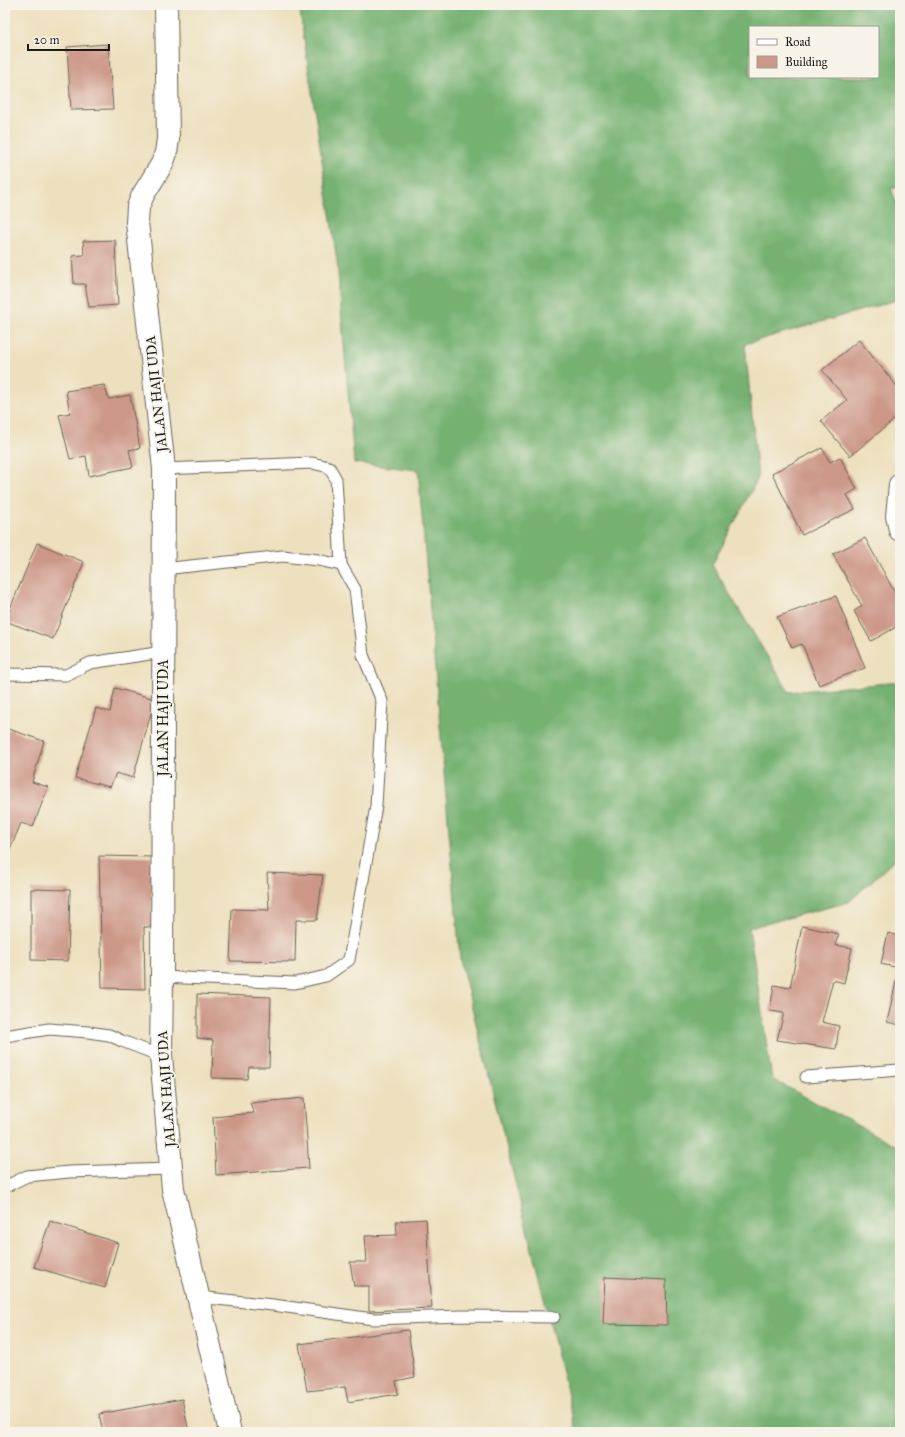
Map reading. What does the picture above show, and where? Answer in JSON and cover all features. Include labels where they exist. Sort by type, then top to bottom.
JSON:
[{"type":"street","name":"JALAN HAJI UDA","points":[[166,5],[168,139],[166,153],[162,164],[143,195],[138,207],[137,222],[164,469],[162,977],[160,1056],[173,1189],[230,1432]]},
{"type":"street","points":[[900,485],[897,516],[900,530]]},
{"type":"lane","points":[[162,977],[295,983],[326,976],[349,960],[376,806],[382,701],[364,655],[355,590],[341,565],[336,479],[329,467],[312,463],[164,469]]},
{"type":"lane","points":[[164,569],[283,556],[318,560],[341,565]]},
{"type":"lane","points":[[5,674],[66,675],[90,663],[163,652]]},
{"type":"lane","points":[[5,1036],[49,1030],[88,1032],[109,1035],[160,1056]]},
{"type":"lane","points":[[806,1076],[900,1070]]},
{"type":"lane","points":[[5,1187],[27,1176],[69,1172],[172,1169]]},
{"type":"lane","points":[[198,1297],[273,1305],[374,1319],[461,1316],[554,1316]]},
{"type":"green space","points":[[299,5],[900,5],[900,188],[891,188],[900,212],[900,299],[745,344],[758,478],[712,565],[789,692],[900,682],[900,855],[849,902],[749,928],[772,1079],[900,1148],[900,1432],[577,1432],[460,959],[418,470],[354,463],[337,261]]},
{"type":"building","points":[[108,44],[113,109],[71,110],[67,47]]},
{"type":"building","points":[[115,240],[118,305],[89,307],[85,284],[74,284],[72,256],[84,255],[83,241]]},
{"type":"building","points":[[859,340],[900,390],[900,415],[850,456],[821,421],[847,400],[822,370]]},
{"type":"building","points":[[104,385],[109,399],[130,395],[140,448],[129,450],[133,467],[89,476],[86,456],[70,459],[59,415],[70,413],[66,391]]},
{"type":"building","points":[[822,448],[830,462],[840,457],[857,489],[847,495],[855,509],[802,535],[772,473]]},
{"type":"building","points":[[865,538],[900,602],[900,625],[871,641],[854,611],[862,606],[833,554]]},
{"type":"building","points":[[37,543],[84,562],[53,639],[5,621]]},
{"type":"building","points":[[836,596],[865,668],[819,685],[802,644],[792,648],[777,617]]},
{"type":"building","points":[[115,688],[155,699],[133,778],[116,773],[110,787],[75,778],[96,708],[110,712]]},
{"type":"building","points":[[8,729],[44,741],[32,782],[48,787],[33,827],[21,823],[9,852],[5,851],[5,737]]},
{"type":"building","points":[[99,856],[152,857],[152,927],[144,927],[145,989],[102,988]]},
{"type":"building","points":[[267,873],[323,875],[317,920],[296,920],[295,962],[230,961],[232,909],[269,910]]},
{"type":"building","points":[[31,889],[70,890],[68,961],[31,960]]},
{"type":"building","points":[[802,926],[839,934],[835,945],[852,948],[844,983],[833,980],[822,1022],[839,1026],[836,1049],[777,1040],[784,1013],[770,1011],[774,985],[790,988]]},
{"type":"building","points":[[888,933],[900,936],[900,1025],[887,1022],[899,968],[881,964]]},
{"type":"building","points":[[197,994],[271,997],[269,1067],[249,1067],[247,1079],[212,1078],[213,1040],[197,1038]]},
{"type":"building","points":[[304,1098],[309,1168],[216,1175],[213,1117],[254,1113],[250,1103]]},
{"type":"building","points":[[426,1219],[432,1308],[369,1311],[369,1286],[354,1286],[350,1262],[367,1262],[365,1236],[397,1235],[396,1221]]},
{"type":"building","points":[[50,1221],[118,1243],[105,1288],[34,1267]]},
{"type":"building","points":[[605,1277],[666,1280],[667,1325],[603,1324]]},
{"type":"building","points":[[408,1330],[415,1377],[396,1381],[398,1394],[348,1402],[345,1387],[307,1391],[299,1344]]},
{"type":"building","points":[[182,1399],[189,1432],[103,1432],[99,1414]]}]
